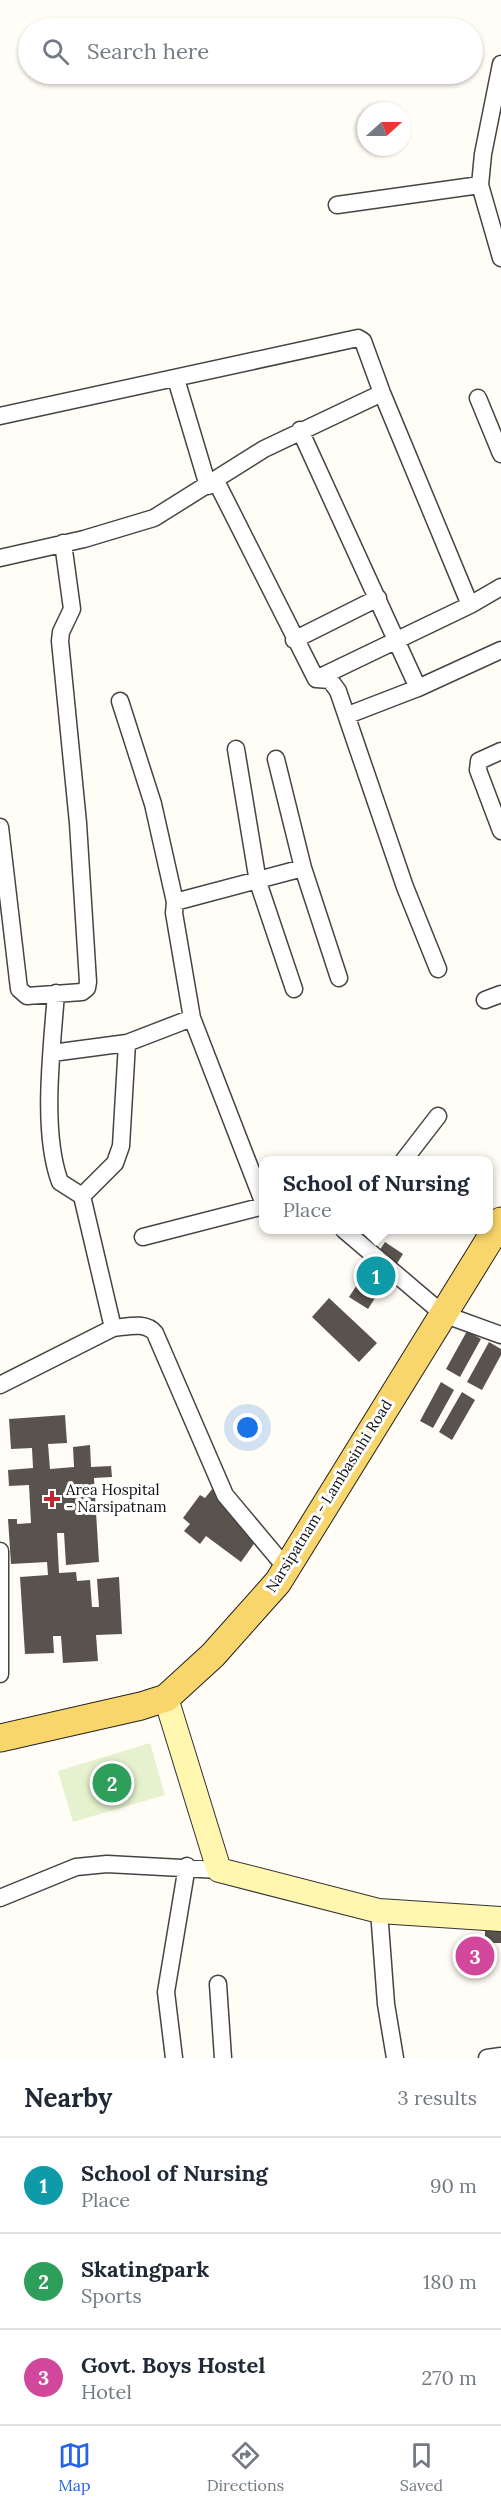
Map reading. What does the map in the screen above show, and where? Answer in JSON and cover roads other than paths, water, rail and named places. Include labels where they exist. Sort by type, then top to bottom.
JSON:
[{"type":"main road","name":"Narsipatnam - Lambasinhi Road","points":[[493,1234],[501,1221]]},
{"type":"main road","name":"Narsipatnam - Lambasinhi Road","points":[[0,1737],[141,1706],[166,1698],[213,1655],[287,1569],[493,1234]]},
{"type":"main road","points":[[166,1698],[219,1870],[379,1911],[501,1919]]},
{"type":"street","points":[[501,64],[483,154],[480,185],[501,258]]},
{"type":"street","points":[[338,205],[480,185]]},
{"type":"street","points":[[0,416],[358,338],[363,340],[382,393],[470,605]]},
{"type":"street","points":[[176,379],[212,484],[270,584],[294,640],[316,679]]},
{"type":"street","points":[[0,558],[154,518],[212,484],[255,454],[300,430],[382,393]]},
{"type":"street","points":[[478,398],[501,454]]},
{"type":"street","points":[[300,430],[418,688]]},
{"type":"street","points":[[0,827],[19,989],[27,996],[82,992],[87,988],[88,982],[78,823],[60,641],[61,632],[72,609],[63,543]]},
{"type":"street","points":[[316,679],[470,605],[501,587]]},
{"type":"street","points":[[294,640],[378,598]]},
{"type":"street","points":[[348,715],[418,688],[501,650]]},
{"type":"street","points":[[316,679],[333,682],[348,715],[405,887],[438,969]]},
{"type":"street","points":[[120,701],[153,804],[175,902],[174,912],[192,1018],[259,1192]]},
{"type":"street","points":[[236,749],[258,882],[294,989]]},
{"type":"street","points":[[501,751],[479,761],[478,770],[501,831]]},
{"type":"street","points":[[276,759],[303,868],[339,978]]},
{"type":"street","points":[[175,902],[258,882],[303,868]]},
{"type":"street","points":[[56,993],[52,1053],[51,1147],[60,1182],[82,1196],[113,1328]]},
{"type":"street","points":[[52,1053],[127,1042],[192,1018]]},
{"type":"street","points":[[82,1196],[115,1163],[121,1146],[127,1042]]},
{"type":"street","points":[[408,1156],[438,1116]]},
{"type":"street","points":[[143,1237],[259,1206]]},
{"type":"street","points":[[355,1234],[443,1314],[501,1335]]},
{"type":"street","points":[[0,1385],[113,1328],[142,1325],[151,1328],[225,1495],[287,1569]]},
{"type":"street","points":[[0,1551],[0,1674]]},
{"type":"street","points":[[0,1898],[76,1867],[107,1864],[187,1866],[219,1870]]},
{"type":"street","points":[[174,2058],[166,1992],[187,1866]]},
{"type":"street","points":[[379,1911],[386,2004],[395,2058]]},
{"type":"street","points":[[218,1984],[223,2058]]},
{"type":"street","points":[[487,2058],[501,2056]]},
{"type":"place","name":"School of Nursing","points":[[376,1276]]},
{"type":"place","name":"Area Hospital - Narsipatnam","points":[[52,1499]]},
{"type":"place","name":"Skatingpark","points":[[112,1783]]},
{"type":"place","name":"Govt. Boys Hostel","points":[[475,1956]]}]
